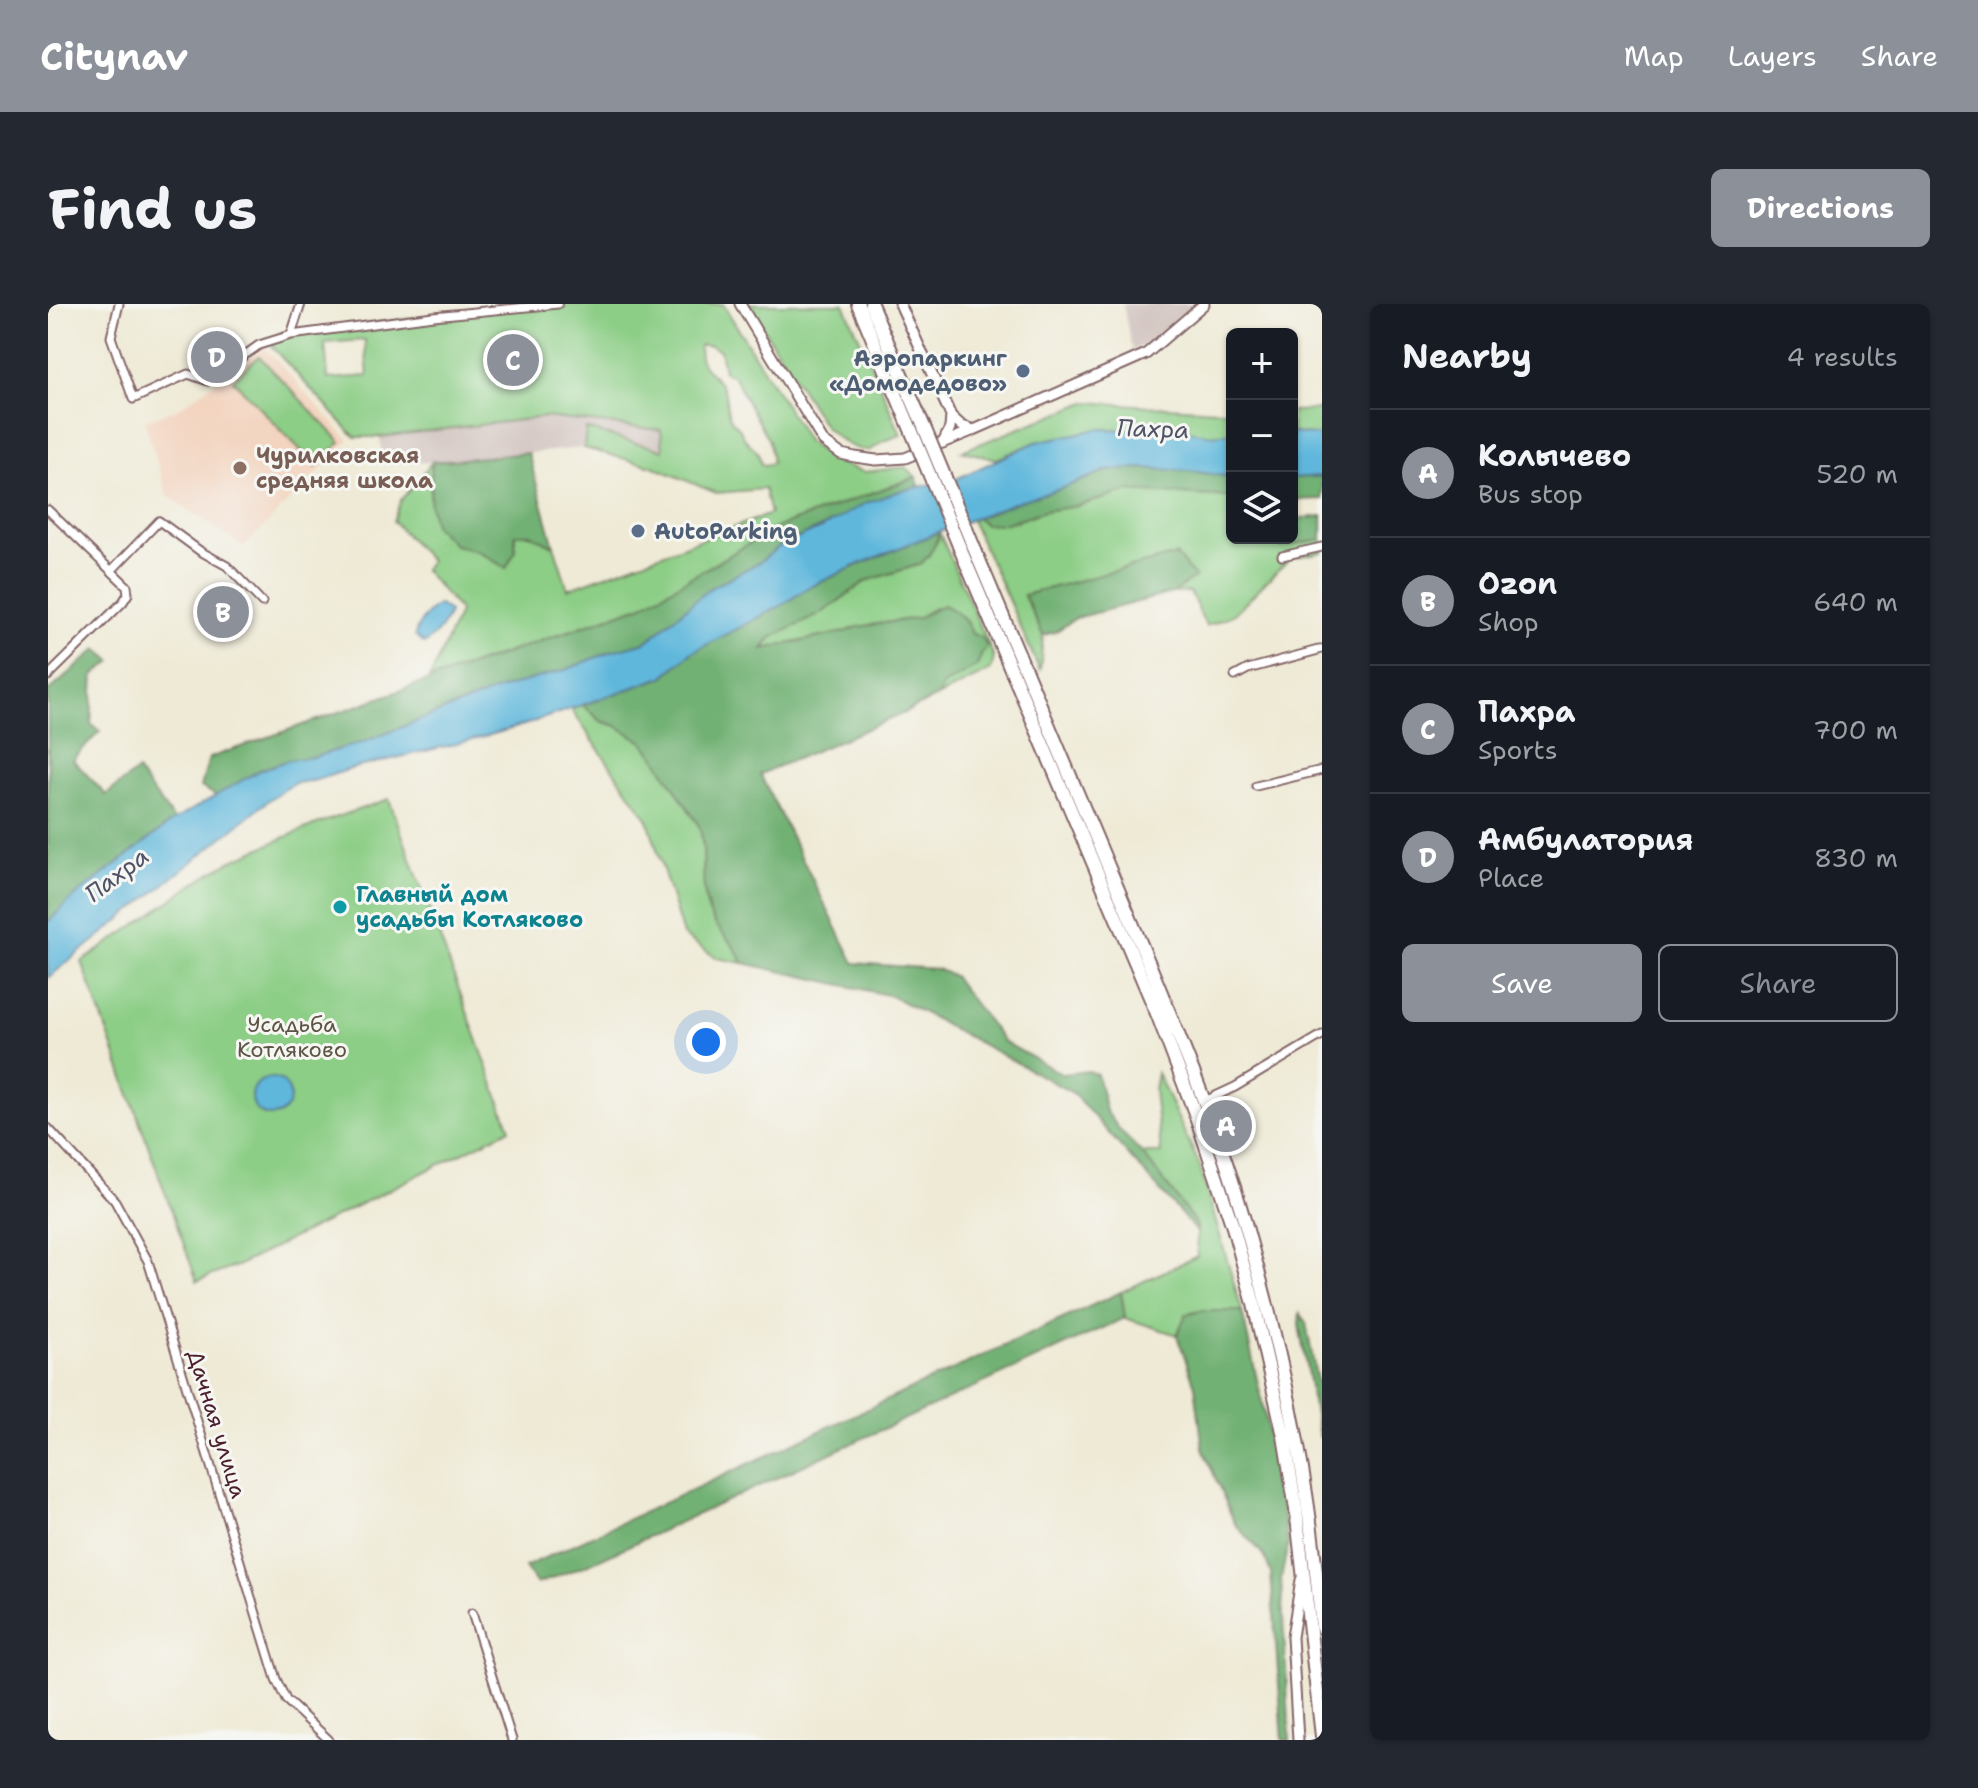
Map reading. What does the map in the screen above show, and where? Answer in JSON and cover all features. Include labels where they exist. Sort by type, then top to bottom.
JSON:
[{"type":"highway","points":[[858,304],[918,429]]},
{"type":"highway","points":[[871,304],[918,429],[1158,1016],[1210,1155],[1233,1227],[1269,1367],[1296,1509],[1322,1736]]},
{"type":"highway","points":[[973,562],[1205,1101],[1244,1221],[1281,1364],[1306,1496],[1322,1627]]},
{"type":"street","points":[[119,304],[111,337],[133,399],[188,374],[208,381],[259,345],[291,335],[512,306],[558,304]]},
{"type":"street","points":[[291,335],[301,304]]},
{"type":"street","points":[[433,316],[437,304]]},
{"type":"street","points":[[740,304],[823,441],[841,454],[876,460],[905,458],[1146,354],[1204,304]]},
{"type":"street","points":[[900,304],[951,416],[962,426],[974,430]]},
{"type":"street","points":[[942,443],[950,428],[951,416]]},
{"type":"street","points":[[48,510],[112,570],[127,586],[128,594],[48,676]]},
{"type":"street","points":[[112,570],[159,521],[227,566],[262,602]]},
{"type":"street","points":[[1282,556],[1322,547]]},
{"type":"street","points":[[1235,676],[1248,669],[1322,649]]},
{"type":"street","points":[[1256,786],[1322,770]]},
{"type":"street","points":[[1205,1101],[1235,1087],[1322,1035]]},
{"type":"street","name":"Дачная улица","points":[[48,1128],[115,1201],[148,1261],[276,1679],[286,1700],[329,1740]]},
{"type":"street","points":[[1298,1740],[1293,1626],[1302,1558]]},
{"type":"street","points":[[472,1613],[512,1740]]},
{"type":"street","points":[[1293,1626],[1303,1623],[1311,1636]]},
{"type":"shaded area","points":[[1123,304],[1195,304],[1149,343],[1132,351]]},
{"type":"shaded area","name":"Чурилковская средняя школа","points":[[264,347],[349,440],[244,547],[168,496],[144,421],[179,408]]},
{"type":"shaded area","points":[[545,417],[661,430],[663,450],[586,429],[584,448],[382,464],[380,437]]},
{"type":"green space","points":[[537,304],[723,304],[808,442],[835,462],[865,472],[905,467],[916,477],[778,527],[643,605],[429,680],[460,611],[424,570],[430,561],[393,521],[401,500],[432,462],[430,505],[455,545],[477,551],[506,568],[515,534],[530,534],[554,546],[568,589],[770,514],[764,489],[716,493],[652,466],[584,448],[586,429],[663,450],[661,430],[545,417],[380,437],[355,437],[272,347],[279,334]],"holes":[[[365,340],[368,376],[328,379],[325,343]],[[700,345],[710,345],[720,350],[724,371],[733,376],[739,385],[769,441],[772,463],[761,464],[757,452],[732,421],[722,386],[701,360]]]},
{"type":"green space","points":[[748,304],[844,304],[901,435],[869,451],[850,446],[825,427]]},
{"type":"green space","points":[[259,356],[341,442],[316,466],[233,380]]},
{"type":"green space","points":[[1086,402],[1226,411],[1226,434],[1211,435],[1172,428],[1099,429],[1036,442],[997,459],[962,451]]},
{"type":"green space","points":[[1322,410],[1322,436],[1298,434],[1298,411]]},
{"type":"green space","points":[[528,453],[554,546],[530,534],[515,534],[515,552],[506,568],[477,551],[455,545],[434,525],[430,505],[432,462]]},
{"type":"green space","points":[[1141,468],[1226,476],[1226,497],[1130,491],[1003,524],[985,524],[977,518],[1016,502],[1106,471]]},
{"type":"green space","points":[[1322,476],[1322,499],[1298,500],[1298,478]]},
{"type":"green space","points":[[916,477],[920,488],[900,491],[780,546],[760,562],[710,588],[646,642],[503,688],[364,742],[260,770],[217,796],[201,787],[209,758],[643,605],[778,527]]},
{"type":"green space","points":[[1130,491],[1226,497],[1226,544],[1276,544],[1281,547],[1322,539],[1322,552],[1290,558],[1233,615],[1206,626],[1190,592],[1172,593],[1195,577],[1024,596],[1043,635],[1040,671],[971,520],[977,518],[985,524],[1017,521],[1044,511],[1077,506]]},
{"type":"green space","points":[[1322,516],[1322,539],[1298,544],[1298,519]]},
{"type":"green space","points":[[939,532],[994,657],[991,670],[939,696],[942,686],[977,666],[982,653],[966,621],[936,607],[917,618],[858,627],[763,650],[771,638],[825,611],[866,581],[921,564],[938,540]]},
{"type":"green space","points":[[939,532],[933,549],[921,564],[866,581],[819,615],[771,638],[763,649],[858,627],[917,618],[943,605],[965,620],[972,634],[985,642],[987,647],[977,666],[942,686],[939,696],[760,774],[854,963],[937,969],[953,976],[1004,1042],[1062,1074],[1089,1071],[1097,1075],[1106,1111],[1197,1225],[1197,1232],[1073,1093],[892,996],[743,963],[708,909],[699,826],[643,742],[617,726],[601,721],[583,705],[663,677],[691,653],[779,607],[808,588]]},
{"type":"green space","points":[[1176,555],[1195,577],[1172,593],[1076,618],[1055,632],[1043,635],[1024,595]]},
{"type":"green space","points":[[97,649],[112,661],[94,675],[91,724],[100,731],[73,760],[106,795],[137,771],[174,820],[74,897],[48,922],[48,692]]},
{"type":"green space","points":[[583,705],[601,721],[617,726],[643,742],[699,826],[708,909],[743,963],[717,958],[683,935],[648,820],[571,709]]},
{"type":"green space","name":"Усадьба Котляково","points":[[389,799],[510,1129],[239,1265],[197,1281],[82,962],[208,874],[235,859],[314,825]]},
{"type":"green space","points":[[1157,1073],[1199,1164],[1242,1311],[1186,1314],[1177,1335],[1125,1318],[1121,1292],[1197,1256],[1197,1225],[1142,1153],[1161,1153],[1154,1090]]},
{"type":"green space","points":[[1121,1292],[1125,1318],[591,1563],[537,1584],[525,1567]]},
{"type":"green space","points":[[1200,1311],[1242,1311],[1267,1425],[1288,1544],[1281,1579],[1290,1740],[1283,1740],[1271,1574],[1265,1557],[1235,1524],[1203,1449],[1195,1386],[1177,1335],[1186,1315]]},
{"type":"green space","points":[[1300,1313],[1306,1323],[1322,1408],[1322,1437],[1319,1437],[1299,1325]]},
{"type":"water","points":[[1172,428],[1211,435],[1226,434],[1226,476],[1141,468],[1105,471],[939,532],[808,588],[779,607],[691,653],[663,677],[476,739],[295,783],[270,799],[48,978],[48,922],[74,897],[174,820],[260,770],[364,742],[503,688],[646,642],[710,588],[760,562],[780,546],[866,503],[900,491],[956,479],[1036,442],[1099,429]]},
{"type":"water","points":[[1298,434],[1322,436],[1322,476],[1298,478]]},
{"type":"water","points":[[439,605],[449,612],[439,630],[424,644],[415,636],[416,632],[424,618]]},
{"type":"water","points":[[271,1078],[284,1084],[290,1097],[284,1110],[271,1116],[258,1110],[252,1097],[258,1084]]},
{"type":"place","name":"Амбулатория","points":[[217,357]]},
{"type":"place","name":"Пахра","points":[[513,360]]},
{"type":"place","name":"Аэропаркинг «Домодедово»","points":[[1023,371]]},
{"type":"place","name":"Чурилковская средняя школа","points":[[240,468]]},
{"type":"place","name":"AutoParking","points":[[638,531]]},
{"type":"place","name":"Ozon","points":[[223,612]]},
{"type":"place","name":"Главный дом усадьбы Котляково","points":[[340,907]]},
{"type":"place","name":"Колычево","points":[[1226,1126]]}]
